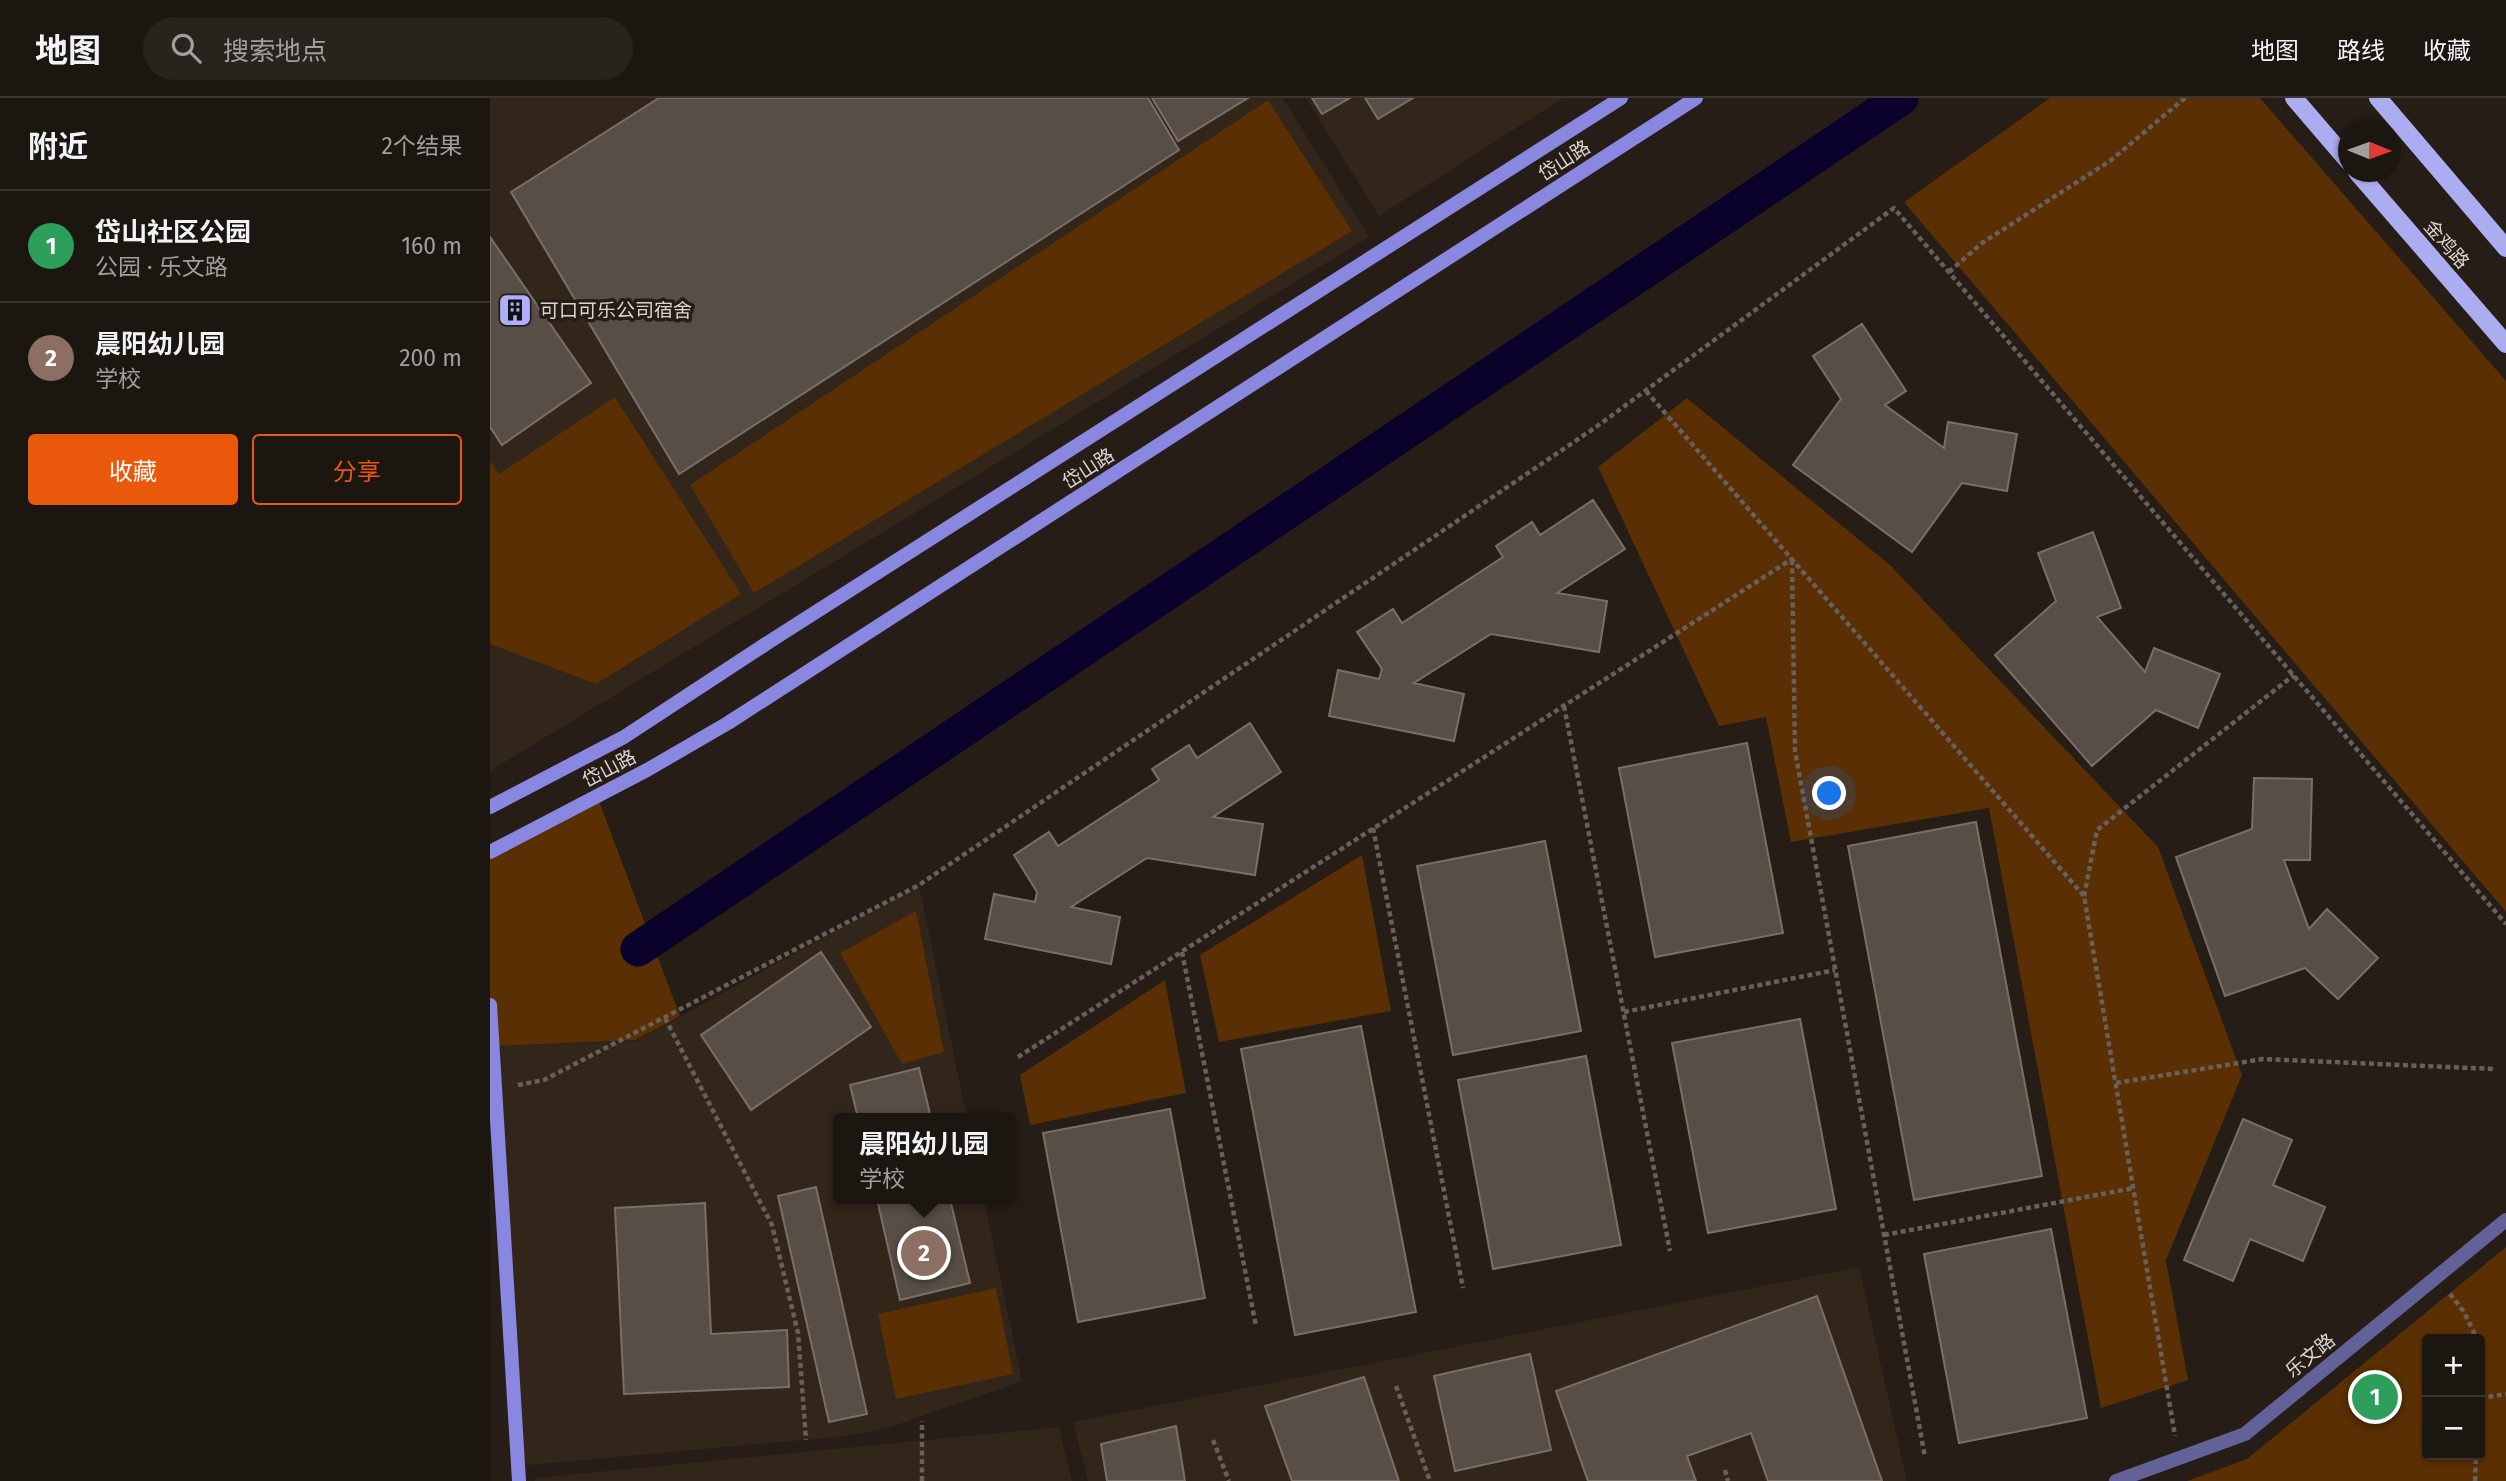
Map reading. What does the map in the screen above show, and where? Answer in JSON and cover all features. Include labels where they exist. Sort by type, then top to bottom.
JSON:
[{"type":"main road","points":[[2294,98],[2338,150]]},
{"type":"main road","points":[[2378,98],[2506,248]]},
{"type":"main road","name":"金鸡路","points":[[2366,182],[2506,344]]},
{"type":"street","name":"岱山路","points":[[490,807],[624,737],[1621,98]]},
{"type":"street","name":"岱山路","points":[[490,852],[647,770],[727,723],[1696,98]]},
{"type":"street","points":[[490,1005],[519,1481]]},
{"type":"street","name":"乐文路","points":[[2116,1481],[2245,1434],[2506,1220]]},
{"type":"path","points":[[1949,272],[1983,243],[2110,161],[2185,98]]},
{"type":"path","points":[[496,1088],[544,1080],[919,885],[1584,435],[1894,208],[2506,924]]},
{"type":"path","points":[[1646,391],[2084,896]]},
{"type":"path","points":[[1018,1057],[1792,559]]},
{"type":"path","points":[[1792,559],[1795,751],[1925,1457]]},
{"type":"path","points":[[2179,1458],[2084,896],[2096,830],[2294,675]]},
{"type":"path","points":[[1564,706],[1670,1251]]},
{"type":"path","points":[[1373,828],[1462,1288]]},
{"type":"path","points":[[1182,951],[1256,1326]]},
{"type":"path","points":[[1624,1012],[1835,970]]},
{"type":"path","points":[[665,1018],[772,1225],[798,1333],[806,1440]]},
{"type":"path","points":[[2116,1083],[2263,1059],[2494,1069]]},
{"type":"path","points":[[1885,1235],[2134,1188]]},
{"type":"path","points":[[2437,1276],[2464,1312],[2476,1334]]},
{"type":"path","points":[[1396,1386],[1430,1481]]},
{"type":"path","points":[[2485,1397],[2506,1394]]},
{"type":"path","points":[[922,1421],[922,1481]]},
{"type":"path","points":[[1213,1440],[1228,1481]]},
{"type":"path","points":[[2475,1481],[2476,1460]]},
{"type":"path","points":[[1725,1470],[1728,1481]]},
{"type":"shaded area","points":[[490,98],[1283,98],[1369,237],[490,771]]},
{"type":"shaded area","points":[[1306,98],[1563,98],[1379,216]]},
{"type":"shaded area","points":[[2050,98],[2260,98],[2506,381],[2506,912],[1904,202]]},
{"type":"shaded area","points":[[1268,100],[1352,231],[754,593],[690,485]]},
{"type":"shaded area","points":[[615,397],[741,594],[596,684],[490,644],[490,461],[499,474]]},
{"type":"shaded area","points":[[1687,398],[1891,566],[2158,847],[2242,1075],[2166,1260],[2188,1380],[2101,1408],[1989,808],[1791,842],[1766,717],[1719,726],[1598,467]]},
{"type":"shaded area","points":[[597,796],[680,1016],[636,1040],[494,1046],[490,999],[490,853]]},
{"type":"shaded area","points":[[1362,855],[1391,1011],[1219,1042],[1200,955]]},
{"type":"shaded area","points":[[919,885],[966,1113],[833,1113],[833,1204],[985,1204],[1022,1381],[888,1428],[847,1436],[519,1466],[494,1046],[636,1041]]},
{"type":"shaded area","points":[[916,911],[944,1052],[902,1064],[840,953]]},
{"type":"shaded area","points":[[1165,980],[1186,1093],[1030,1125],[1020,1075]]},
{"type":"shaded area","points":[[2506,1247],[2506,1481],[2187,1481],[2247,1459]]},
{"type":"shaded area","points":[[1859,1267],[1907,1481],[1088,1481],[1073,1422]]},
{"type":"shaded area","points":[[996,1288],[1013,1374],[896,1399],[878,1314]]},
{"type":"shaded area","points":[[1059,1427],[1072,1481],[535,1481],[535,1478]]},
{"type":"building","points":[[659,98],[1148,98],[1179,150],[679,474],[511,192]]},
{"type":"building","points":[[1152,98],[1248,98],[1178,141]]},
{"type":"building","points":[[1312,98],[1350,98],[1322,114]]},
{"type":"building","points":[[1365,98],[1413,98],[1378,119]]},
{"type":"building","name":"可口可乐公司宿舍","points":[[490,237],[591,383],[502,445],[490,427]]},
{"type":"building","points":[[1862,324],[1906,391],[1885,405],[1944,448],[1948,422],[2017,434],[2007,491],[1962,483],[1912,552],[1793,465],[1841,399],[1813,356]]},
{"type":"building","points":[[1593,500],[1625,549],[1557,593],[1607,601],[1599,652],[1491,634],[1414,683],[1464,694],[1454,741],[1329,716],[1338,670],[1379,679],[1382,669],[1357,632],[1393,609],[1402,623],[1503,557],[1496,546],[1532,522],[1540,535]]},
{"type":"building","points":[[2093,532],[2121,608],[2097,617],[2145,672],[2154,648],[2220,674],[2198,728],[2156,710],[2092,766],[1995,655],[2056,601],[2038,553]]},
{"type":"building","points":[[1250,723],[1281,772],[1213,817],[1263,824],[1255,875],[1147,858],[1071,907],[1120,917],[1111,964],[985,939],[994,894],[1035,902],[1037,892],[1014,855],[1049,832],[1058,846],[1159,780],[1152,769],[1189,745],[1197,758]]},
{"type":"building","points":[[1747,743],[1783,933],[1655,957],[1619,768]]},
{"type":"building","points":[[2254,778],[2312,779],[2310,860],[2284,860],[2309,929],[2327,909],[2378,958],[2338,999],[2305,968],[2225,996],[2176,857],[2252,829]]},
{"type":"building","points":[[1976,822],[2042,1176],[1914,1200],[1848,846]]},
{"type":"building","points":[[1545,841],[1581,1031],[1453,1055],[1417,866]]},
{"type":"building","points":[[821,952],[871,1027],[751,1110],[701,1035]]},
{"type":"building","points":[[1800,1019],[1836,1209],[1708,1233],[1672,1043]]},
{"type":"building","points":[[1361,1026],[1416,1312],[1295,1335],[1241,1049]]},
{"type":"building","points":[[1586,1056],[1621,1245],[1493,1269],[1458,1080]]},
{"type":"building","points":[[919,1068],[930,1113],[857,1113],[850,1085]]},
{"type":"building","points":[[1170,1109],[1205,1298],[1078,1322],[1043,1133]]},
{"type":"building","points":[[2243,1119],[2292,1140],[2273,1185],[2325,1207],[2303,1261],[2250,1239],[2233,1281],[2184,1260]]},
{"type":"building","points":[[816,1187],[867,1414],[829,1422],[778,1196]]},
{"type":"building","points":[[705,1203],[711,1334],[787,1330],[789,1387],[624,1394],[615,1208]]},
{"type":"building","points":[[878,1204],[951,1204],[970,1283],[900,1300]]},
{"type":"building","points":[[2051,1229],[2087,1418],[1959,1443],[1924,1254]]},
{"type":"building","points":[[1817,1296],[1882,1481],[1768,1481],[1751,1433],[1687,1456],[1696,1481],[1588,1481],[1556,1391]]},
{"type":"building","points":[[1530,1354],[1551,1450],[1455,1471],[1434,1376]]},
{"type":"building","points":[[1364,1377],[1399,1481],[1292,1481],[1265,1406]]},
{"type":"building","points":[[1176,1426],[1185,1481],[1107,1481],[1101,1444]]},
{"type":"waterway","points":[[638,949],[1901,98]]},
{"type":"place","name":"可口可乐公司宿舍","points":[[515,310]]},
{"type":"place","name":"晨阳幼儿园","points":[[924,1253]]},
{"type":"place","name":"岱山社区公园","points":[[2375,1397]]}]
